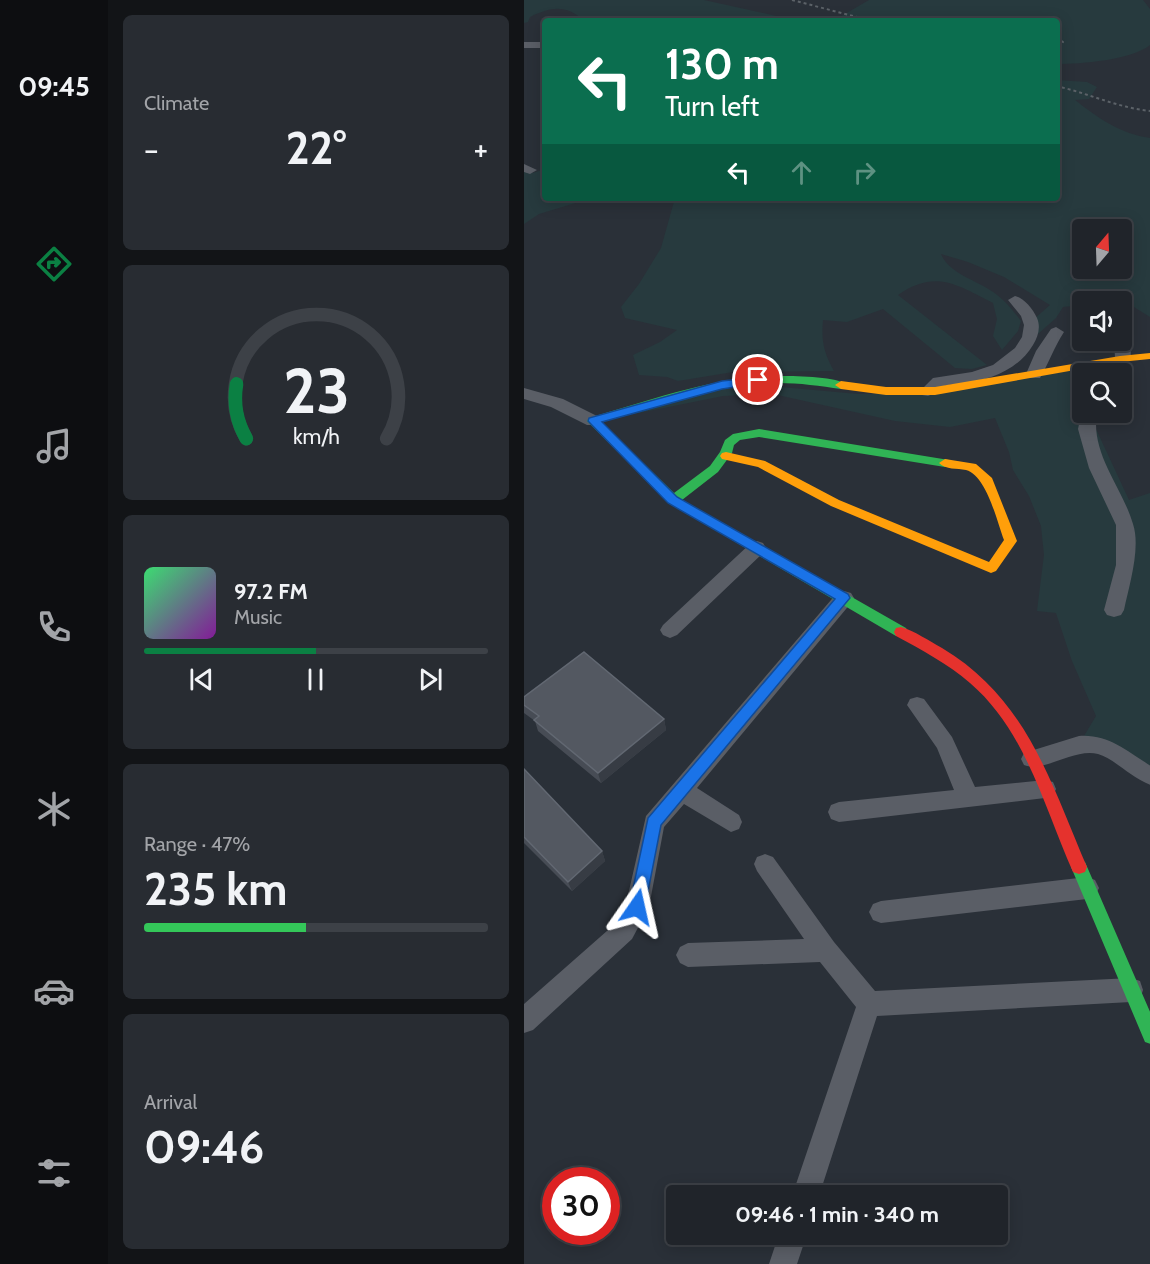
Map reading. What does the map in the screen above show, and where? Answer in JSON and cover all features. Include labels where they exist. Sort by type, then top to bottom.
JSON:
[{"type":"street","points":[[524,45],[542,45]]},
{"type":"street","points":[[928,391],[939,382],[984,376],[1005,366],[1022,351],[1033,333],[1033,325],[1028,314],[1015,300]]},
{"type":"street","points":[[1034,374],[1044,351],[1056,332]]},
{"type":"street","points":[[1123,351],[1123,358]]},
{"type":"street","points":[[1106,363],[1123,358],[1151,356]]},
{"type":"street","points":[[593,421],[722,385],[758,380],[816,381],[887,391],[928,391],[1034,374],[1072,372]]},
{"type":"street","points":[[524,393],[557,403],[593,421],[673,500],[955,664],[977,681],[1015,727],[1032,759],[1151,1036]]},
{"type":"street","points":[[1087,423],[1086,429],[1098,468],[1126,525],[1125,565],[1114,610]]},
{"type":"street","points":[[673,500],[716,468],[726,456],[729,443],[737,437],[759,433],[972,466],[988,481],[1011,541],[991,568],[813,493],[760,462],[742,456],[726,456]]},
{"type":"street","points":[[670,630],[757,548]]},
{"type":"street","points":[[524,1022],[624,931],[637,907],[654,823],[844,598]]},
{"type":"street","points":[[917,705],[945,743],[969,798]]},
{"type":"street","points":[[1032,759],[1083,744],[1106,748],[1142,774],[1151,776]]},
{"type":"street","points":[[839,812],[1045,789]]},
{"type":"street","points":[[681,790],[731,822]]},
{"type":"street","points":[[765,864],[826,950],[869,1004]]},
{"type":"street","points":[[881,912],[1086,888]]},
{"type":"street","points":[[688,955],[826,950]]},
{"type":"street","points":[[869,1004],[1131,990]]},
{"type":"street","points":[[809,1185],[869,1004]]},
{"type":"street","points":[[783,1264],[789,1245]]},
{"type":"path","points":[[791,0],[860,18]]},
{"type":"path","points":[[1060,87],[1085,92],[1131,109],[1151,111]]},
{"type":"green space","points":[[524,0],[704,0],[785,18],[580,18],[565,10],[552,9],[530,17],[528,22],[524,23]]},
{"type":"green space","points":[[869,0],[1143,0],[1150,9],[1150,45],[1119,58],[1060,64],[1060,18],[838,18]]},
{"type":"green space","points":[[1060,80],[1087,82],[1097,87],[1089,99],[1075,100],[1110,124],[1129,133],[1150,138],[1150,317],[1132,306],[1132,291],[1072,291],[1072,306],[1063,307],[1056,318],[1021,349],[1033,320],[1050,305],[1004,277],[941,254],[956,271],[999,297],[1021,321],[1018,331],[1002,350],[993,336],[997,319],[993,303],[968,290],[946,282],[935,281],[912,287],[898,295],[987,365],[972,369],[955,368],[883,309],[847,322],[823,320],[824,347],[834,371],[733,372],[678,381],[667,377],[639,375],[633,355],[660,342],[677,330],[625,318],[621,307],[639,284],[661,248],[674,201],[1060,201]]},
{"type":"green space","points":[[524,170],[533,173],[542,170],[542,201],[582,201],[539,214],[524,224]]},
{"type":"green space","points":[[1072,370],[1072,423],[1093,423],[1129,500],[1150,493],[1150,766],[1107,753],[1084,736],[1096,716],[1072,661],[1056,613],[1037,611],[1044,555],[1041,526],[1029,496],[1013,470],[1009,452],[995,418],[950,427],[895,421],[773,394],[723,396],[629,415],[726,387],[770,386],[858,394],[935,394]]},
{"type":"building","points":[[584,652],[664,719],[598,773],[534,720],[539,716],[524,705],[524,697]]},
{"type":"building","points":[[524,769],[602,851],[568,882],[524,837]]},
{"type":"traffic: fast","points":[[841,385],[768,379],[738,382],[675,396],[593,421],[673,500],[901,632]]},
{"type":"traffic: fast","points":[[673,500],[714,469],[726,453],[729,443],[737,437],[759,433],[945,463]]},
{"type":"traffic: fast","points":[[1079,867],[1151,1036]]},
{"type":"traffic: slow","points":[[841,385],[886,391],[935,391],[1120,359],[1151,356]]},
{"type":"traffic: slow","points":[[726,456],[761,464],[835,503],[991,568],[1011,541],[988,481],[972,467],[945,463]]},
{"type":"traffic: jam","points":[[901,632],[966,671],[1001,707],[1029,750],[1079,867]]},
{"type":"route","points":[[637,907],[654,823],[844,598],[673,500],[593,421],[722,385],[758,380]]}]
